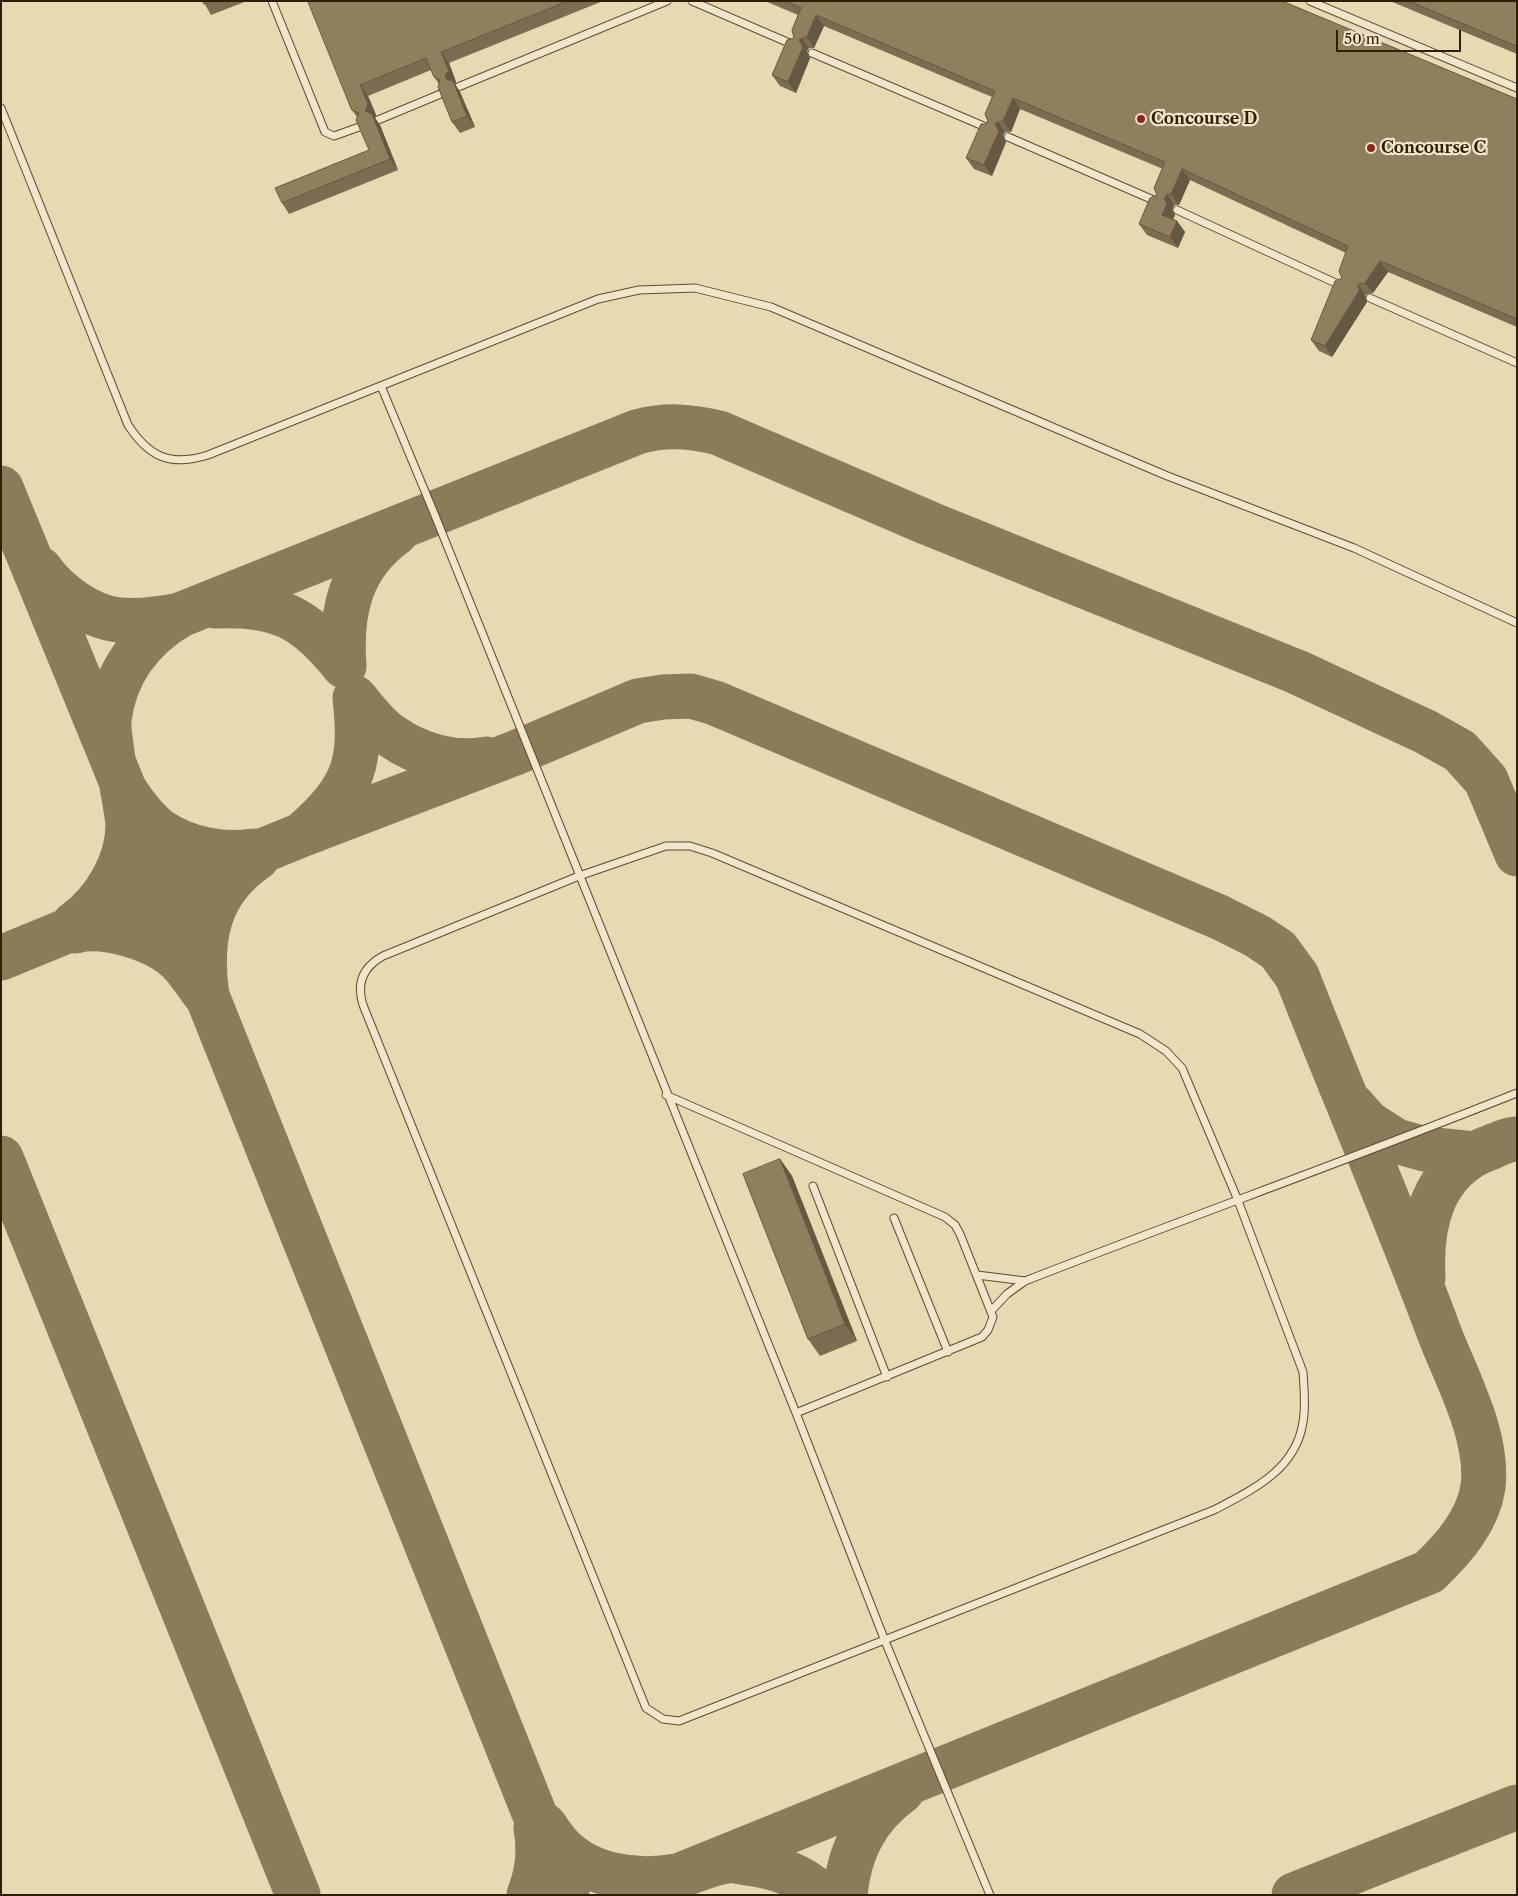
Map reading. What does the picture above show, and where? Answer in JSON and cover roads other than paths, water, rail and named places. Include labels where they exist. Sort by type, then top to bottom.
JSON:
[{"type":"lane","points":[[272,1],[325,132],[334,136],[362,126]]},
{"type":"lane","points":[[458,86],[668,1]]},
{"type":"lane","points":[[692,1],[797,46]]},
{"type":"lane","points":[[1310,1],[1517,88]]},
{"type":"lane","points":[[812,53],[991,130]]},
{"type":"lane","points":[[378,120],[444,93]]},
{"type":"lane","points":[[1,108],[128,425],[138,441],[149,451],[167,459],[194,459],[598,299],[639,290],[669,287],[714,291],[771,307],[1165,475],[1354,548],[1517,623]]},
{"type":"lane","points":[[1008,137],[1160,204]]},
{"type":"lane","points":[[1177,210],[1345,287]]},
{"type":"lane","points":[[1370,298],[1517,363]]},
{"type":"lane","points":[[381,386],[434,513],[666,1095],[796,1413],[885,1641],[990,1895]]},
{"type":"lane","points":[[666,846],[701,848],[1140,1034],[1166,1051],[1182,1068],[1237,1198],[1303,1372],[1303,1423],[1297,1443],[1285,1464],[1263,1484],[1214,1510],[687,1719],[663,1719],[646,1708],[360,996],[362,976],[374,960],[447,928],[579,876],[666,846]]},
{"type":"lane","points":[[991,1311],[1007,1294],[1025,1280],[1237,1198],[1367,1153],[1517,1093]]},
{"type":"lane","points":[[666,1095],[945,1217],[958,1230],[977,1275],[991,1311],[992,1322],[982,1337],[796,1413]]},
{"type":"lane","points":[[813,1186],[887,1377]]},
{"type":"lane","points":[[894,1218],[948,1352]]},
{"type":"lane","points":[[977,1275],[1025,1280]]},
{"type":"place","name":"Concourse D","points":[[1141,119]]},
{"type":"place","name":"Concourse C","points":[[1371,148]]}]
